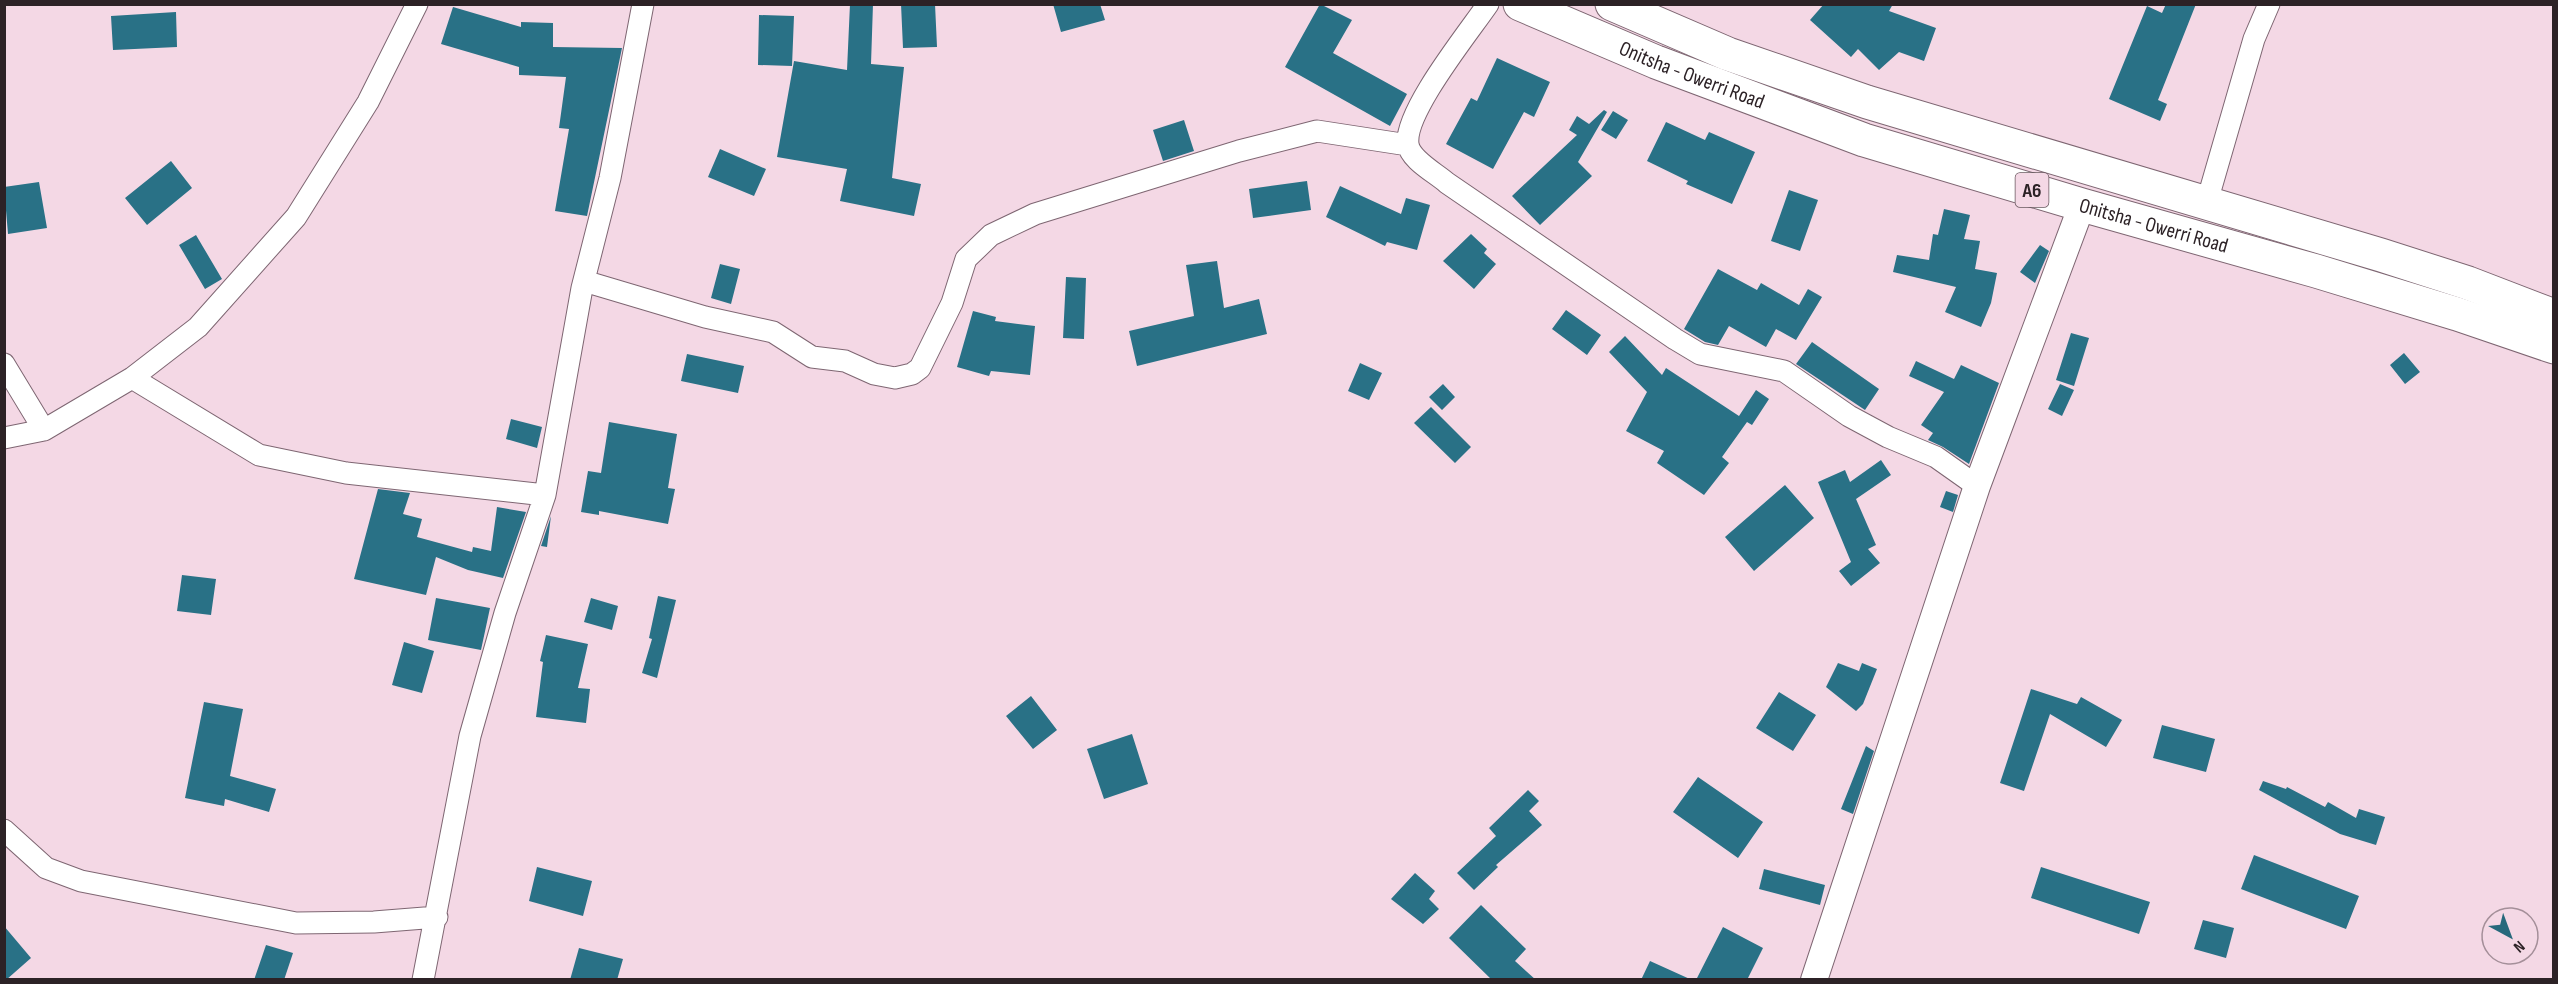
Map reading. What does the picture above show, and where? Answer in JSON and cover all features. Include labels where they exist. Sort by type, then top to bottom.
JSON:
[{"type":"highway","name":"Onitsha - Owerri Road","points":[[1520,4],[1656,62],[1864,140],[2316,271],[2457,314],[2553,347]]},
{"type":"highway","name":"Onitsha - Owerri Road","points":[[1612,4],[1728,54],[1867,102],[2206,205],[2381,255],[2468,283],[2553,316]]},
{"type":"street","points":[[4,438],[44,430],[132,378],[198,327],[296,217],[368,102],[417,4]]},
{"type":"street","points":[[423,980],[437,917],[470,736],[505,613],[545,495],[584,281],[610,178],[643,4]]},
{"type":"street","points":[[1488,4],[1422,100],[1408,145],[1413,155],[1447,183],[1700,354],[1784,371],[1849,416],[1888,437],[1936,457],[1977,486]]},
{"type":"street","points":[[2206,205],[2254,39],[2269,4]]},
{"type":"street","points":[[584,281],[705,317],[773,332],[812,357],[845,362],[874,375],[895,378],[912,374],[920,368],[952,303],[966,259],[991,235],[1035,214],[1239,151],[1317,131],[1408,145]]},
{"type":"street","points":[[1814,980],[1977,486],[2082,205]]},
{"type":"street","points":[[4,364],[44,430]]},
{"type":"street","points":[[132,378],[259,455],[346,472],[545,495]]},
{"type":"street","points":[[4,831],[46,868],[81,881],[296,923],[374,922],[437,917]]},
{"type":"building","points":[[850,4],[873,4],[871,64],[904,67],[892,178],[921,184],[914,216],[840,201],[847,169],[777,157],[794,61],[847,70]]},
{"type":"building","points":[[901,4],[935,4],[937,47],[903,48]]},
{"type":"building","points":[[1053,4],[1100,4],[1105,20],[1061,32]]},
{"type":"building","points":[[1320,4],[1352,20],[1333,53],[1407,94],[1390,126],[1285,67]]},
{"type":"building","points":[[1824,4],[1893,4],[1889,11],[1936,28],[1924,61],[1899,52],[1879,70],[1858,49],[1851,57],[1810,20]]},
{"type":"building","points":[[2166,4],[2196,4],[2158,100],[2167,104],[2160,121],[2109,99],[2147,6],[2162,13]]},
{"type":"building","points":[[453,7],[521,27],[521,22],[553,23],[553,47],[622,48],[587,216],[555,211],[569,129],[559,128],[566,77],[519,75],[519,67],[441,44]]},
{"type":"building","points":[[176,12],[177,47],[113,50],[111,16]]},
{"type":"building","points":[[759,15],[794,16],[792,66],[758,65]]},
{"type":"building","points":[[1497,58],[1550,82],[1534,117],[1524,112],[1493,169],[1446,144],[1471,98],[1477,101]]},
{"type":"building","points":[[1604,110],[1607,112],[1578,162],[1592,176],[1540,225],[1512,196],[1577,135],[1569,130],[1577,116],[1589,124]]},
{"type":"building","points":[[1613,111],[1628,120],[1616,139],[1601,130]]},
{"type":"building","points":[[1184,120],[1194,151],[1163,161],[1153,130]]},
{"type":"building","points":[[1666,122],[1705,140],[1709,132],[1755,152],[1732,204],[1686,184],[1688,181],[1647,161]]},
{"type":"building","points":[[720,149],[766,169],[754,196],[708,177]]},
{"type":"building","points":[[171,161],[192,188],[147,225],[125,198]]},
{"type":"building","points":[[1307,181],[1311,210],[1253,218],[1249,189]]},
{"type":"building","points":[[39,182],[47,228],[8,234],[4,187]]},
{"type":"building","points":[[1340,186],[1401,214],[1406,198],[1430,205],[1417,250],[1387,242],[1385,246],[1326,217]]},
{"type":"building","points":[[1789,190],[1818,200],[1800,251],[1771,241]]},
{"type":"building","points":[[1944,209],[1970,215],[1964,239],[1980,241],[1975,269],[1997,273],[1991,303],[1981,327],[1945,312],[1956,287],[1893,272],[1897,255],[1929,260],[1933,234],[1938,235]]},
{"type":"building","points":[[1471,234],[1487,249],[1484,253],[1496,264],[1474,289],[1443,261]]},
{"type":"building","points":[[196,235],[222,279],[205,289],[179,245]]},
{"type":"building","points":[[2040,245],[2049,251],[2035,283],[2020,272]]},
{"type":"building","points":[[1217,261],[1224,308],[1259,299],[1267,334],[1137,366],[1129,331],[1194,316],[1186,265]]},
{"type":"building","points":[[720,264],[740,269],[731,304],[711,298]]},
{"type":"building","points":[[1718,269],[1757,290],[1761,283],[1799,305],[1808,289],[1822,297],[1796,340],[1776,329],[1766,347],[1729,326],[1718,345],[1705,342],[1684,329]]},
{"type":"building","points":[[1066,277],[1086,278],[1084,339],[1063,338]]},
{"type":"building","points":[[1566,310],[1601,335],[1587,355],[1552,329]]},
{"type":"building","points":[[973,311],[996,317],[995,321],[1035,326],[1030,375],[991,371],[989,376],[957,367]]},
{"type":"building","points":[[2071,333],[2089,338],[2074,386],[2056,380]]},
{"type":"building","points":[[1625,336],[1662,375],[1666,368],[1739,416],[1756,390],[1769,399],[1752,425],[1747,422],[1722,457],[1729,463],[1704,495],[1657,463],[1664,451],[1626,431],[1647,392],[1609,352]]},
{"type":"building","points":[[1812,342],[1879,389],[1865,410],[1796,364]]},
{"type":"building","points":[[2404,353],[2420,372],[2405,384],[2390,365]]},
{"type":"building","points":[[687,354],[744,366],[738,393],[681,381]]},
{"type":"building","points":[[1916,361],[1954,379],[1961,365],[1999,383],[1969,464],[1928,440],[1933,433],[1921,425],[1944,392],[1909,376]]},
{"type":"building","points":[[1360,363],[1382,373],[1369,400],[1348,391]]},
{"type":"building","points":[[1443,384],[1455,397],[1442,410],[1429,397]]},
{"type":"building","points":[[2060,384],[2074,390],[2062,416],[2048,409]]},
{"type":"building","points":[[1431,407],[1471,447],[1455,463],[1414,423]]},
{"type":"building","points":[[511,419],[542,427],[537,448],[506,439]]},
{"type":"building","points":[[609,422],[677,434],[668,488],[675,489],[668,524],[599,511],[599,515],[581,512],[588,471],[601,473]]},
{"type":"building","points":[[1881,460],[1891,475],[1856,499],[1876,545],[1868,549],[1880,563],[1851,586],[1839,571],[1851,562],[1818,482],[1845,470],[1850,482]]},
{"type":"building","points":[[1785,485],[1814,518],[1754,571],[1725,537]]},
{"type":"building","points":[[378,489],[410,493],[403,514],[422,519],[417,537],[472,552],[473,547],[491,551],[497,507],[526,512],[503,578],[468,570],[436,557],[426,595],[354,579]]},
{"type":"building","points":[[1946,491],[1958,495],[1953,512],[1940,507]]},
{"type":"building","points":[[551,516],[547,547],[541,546]]},
{"type":"building","points":[[182,575],[216,579],[211,615],[177,611]]},
{"type":"building","points":[[658,596],[676,600],[657,678],[642,673],[652,639],[649,638]]},
{"type":"building","points":[[436,598],[490,608],[481,650],[428,640]]},
{"type":"building","points":[[591,598],[618,606],[612,630],[584,622]]},
{"type":"building","points":[[546,635],[588,644],[578,688],[590,689],[586,723],[536,717],[543,662],[540,661]]},
{"type":"building","points":[[404,642],[434,651],[422,693],[392,685]]},
{"type":"building","points":[[1838,663],[1859,671],[1862,663],[1877,669],[1863,704],[1856,711],[1826,687]]},
{"type":"building","points":[[2031,689],[2077,704],[2081,697],[2122,720],[2106,747],[2050,714],[2024,791],[2000,783]]},
{"type":"building","points":[[1779,692],[1816,715],[1793,751],[1756,728]]},
{"type":"building","points":[[1031,696],[1057,730],[1033,749],[1006,716]]},
{"type":"building","points":[[204,702],[243,709],[230,776],[276,789],[269,812],[225,799],[224,806],[185,798]]},
{"type":"building","points":[[2162,725],[2215,739],[2206,772],[2153,758]]},
{"type":"building","points":[[1132,734],[1148,784],[1104,799],[1087,749]]},
{"type":"building","points":[[1866,746],[1874,751],[1853,814],[1841,809]]},
{"type":"building","points":[[1698,777],[1763,822],[1738,858],[1673,812]]},
{"type":"building","points":[[2263,781],[2286,789],[2287,787],[2325,807],[2328,802],[2356,818],[2359,809],[2385,817],[2376,845],[2340,834],[2259,790]]},
{"type":"building","points":[[1528,790],[1539,801],[1529,811],[1542,825],[1496,865],[1498,867],[1474,890],[1457,873],[1496,836],[1489,828]]},
{"type":"building","points":[[2254,855],[2359,896],[2346,929],[2241,889]]},
{"type":"building","points":[[537,867],[592,881],[583,916],[529,901]]},
{"type":"building","points":[[2041,867],[2150,902],[2139,934],[2031,898]]},
{"type":"building","points":[[1764,869],[1825,885],[1820,905],[1759,889]]},
{"type":"building","points":[[1415,873],[1435,891],[1429,899],[1439,909],[1423,924],[1391,899]]},
{"type":"building","points":[[1481,905],[1526,949],[1515,961],[1536,980],[1492,980],[1449,938]]},
{"type":"building","points":[[2203,920],[2234,928],[2226,958],[2194,949]]},
{"type":"building","points":[[4,926],[31,958],[6,980],[4,980]]},
{"type":"building","points":[[1723,927],[1763,948],[1747,980],[1696,980]]},
{"type":"building","points":[[266,945],[293,953],[284,980],[254,980]]},
{"type":"building","points":[[579,948],[623,959],[617,980],[570,980]]},
{"type":"building","points":[[1650,961],[1692,980],[1641,980]]}]
